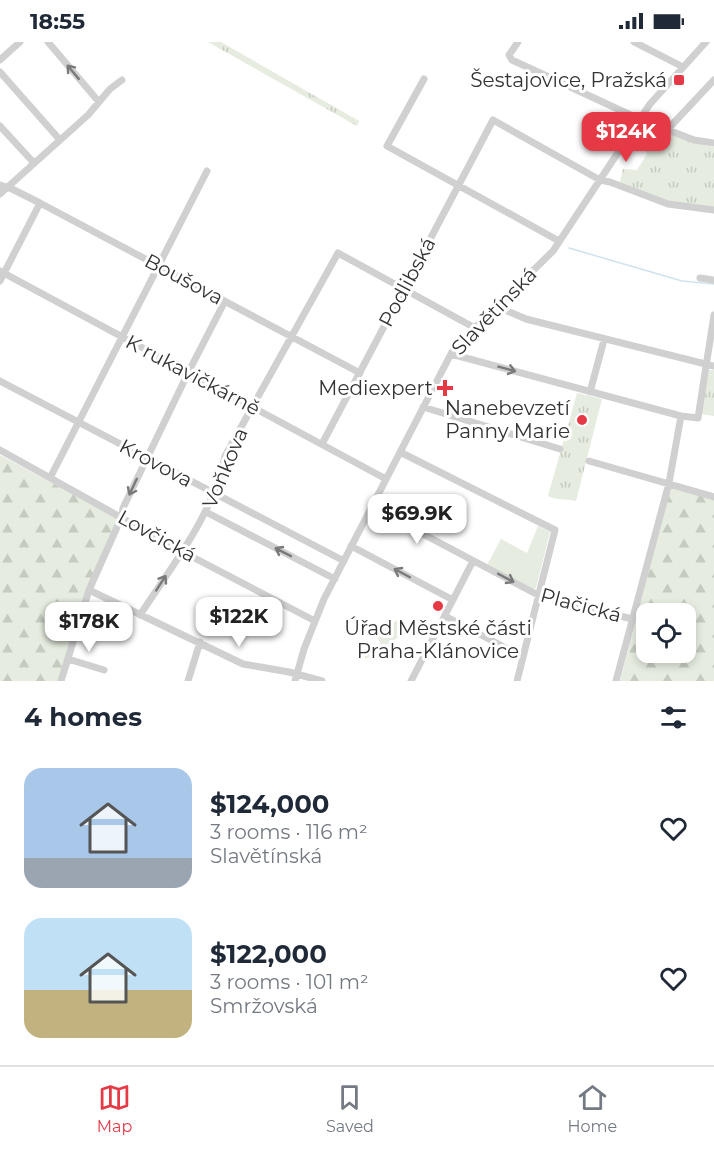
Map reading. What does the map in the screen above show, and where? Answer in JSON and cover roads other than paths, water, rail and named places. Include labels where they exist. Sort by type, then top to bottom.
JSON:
[{"type":"street","points":[[0,60],[20,42]]},
{"type":"street","points":[[48,42],[99,102]]},
{"type":"street","points":[[518,42],[509,55],[512,60],[694,141],[714,143]]},
{"type":"street","points":[[634,42],[683,67]]},
{"type":"street","name":"Slavětínská","points":[[296,677],[315,621],[335,579],[451,354],[560,242],[653,101],[706,42]]},
{"type":"street","points":[[0,72],[60,140]]},
{"type":"street","points":[[424,79],[387,146],[560,242]]},
{"type":"street","points":[[0,194],[3,187],[60,140],[122,80]]},
{"type":"street","points":[[668,129],[714,80]]},
{"type":"street","name":"Podlibská","points":[[322,444],[494,120],[600,180]]},
{"type":"street","points":[[0,126],[34,163]]},
{"type":"street","points":[[51,476],[207,171]]},
{"type":"street","points":[[600,180],[668,204],[714,210]]},
{"type":"street","name":"Boušova","points":[[3,187],[40,202],[360,373]]},
{"type":"street","points":[[0,281],[2,272],[40,202]]},
{"type":"street","name":"Voňkova","points":[[140,615],[177,557],[183,552],[206,512],[215,494],[225,456],[338,253],[403,289]]},
{"type":"street","name":"K rukavičkárně","points":[[2,272],[386,479]]},
{"type":"street","points":[[700,278],[714,279]]},
{"type":"street","points":[[403,289],[475,328]]},
{"type":"street","points":[[61,681],[89,590],[122,516],[123,508],[225,300]]},
{"type":"street","points":[[499,305],[526,319],[710,365]]},
{"type":"street","points":[[451,354],[681,416],[698,418],[710,365],[714,315]]},
{"type":"street","points":[[590,392],[604,340]]},
{"type":"street","name":"Krovova","points":[[0,381],[344,561]]},
{"type":"street","points":[[423,407],[560,449]]},
{"type":"street","points":[[616,681],[669,483],[681,416]]},
{"type":"street","name":"Lovčická","points":[[0,450],[51,476],[183,552],[315,621]]},
{"type":"street","points":[[400,452],[555,530],[517,681]]},
{"type":"street","points":[[588,461],[714,497]]},
{"type":"street","name":"Plačická","points":[[372,507],[538,595],[632,619]]},
{"type":"street","points":[[206,512],[335,579]]},
{"type":"street","points":[[351,546],[453,600]]},
{"type":"street","points":[[411,681],[473,561]]},
{"type":"street","points":[[89,590],[243,664],[322,681]]},
{"type":"street","points":[[445,616],[523,657]]},
{"type":"street","points":[[188,681],[200,642]]},
{"type":"street","points":[[68,659],[104,670]]},
{"type":"waterway","points":[[569,248],[682,281],[714,284]]},
{"type":"place","name":"Šestajovice, Pražská","points":[[679,80]]},
{"type":"place","name":"Mediexpert","points":[[445,388]]},
{"type":"place","name":"Nanebevzetí Panny Marie","points":[[582,420]]},
{"type":"place","name":"Úřad Městské části Praha-Klánovice","points":[[438,606]]}]
